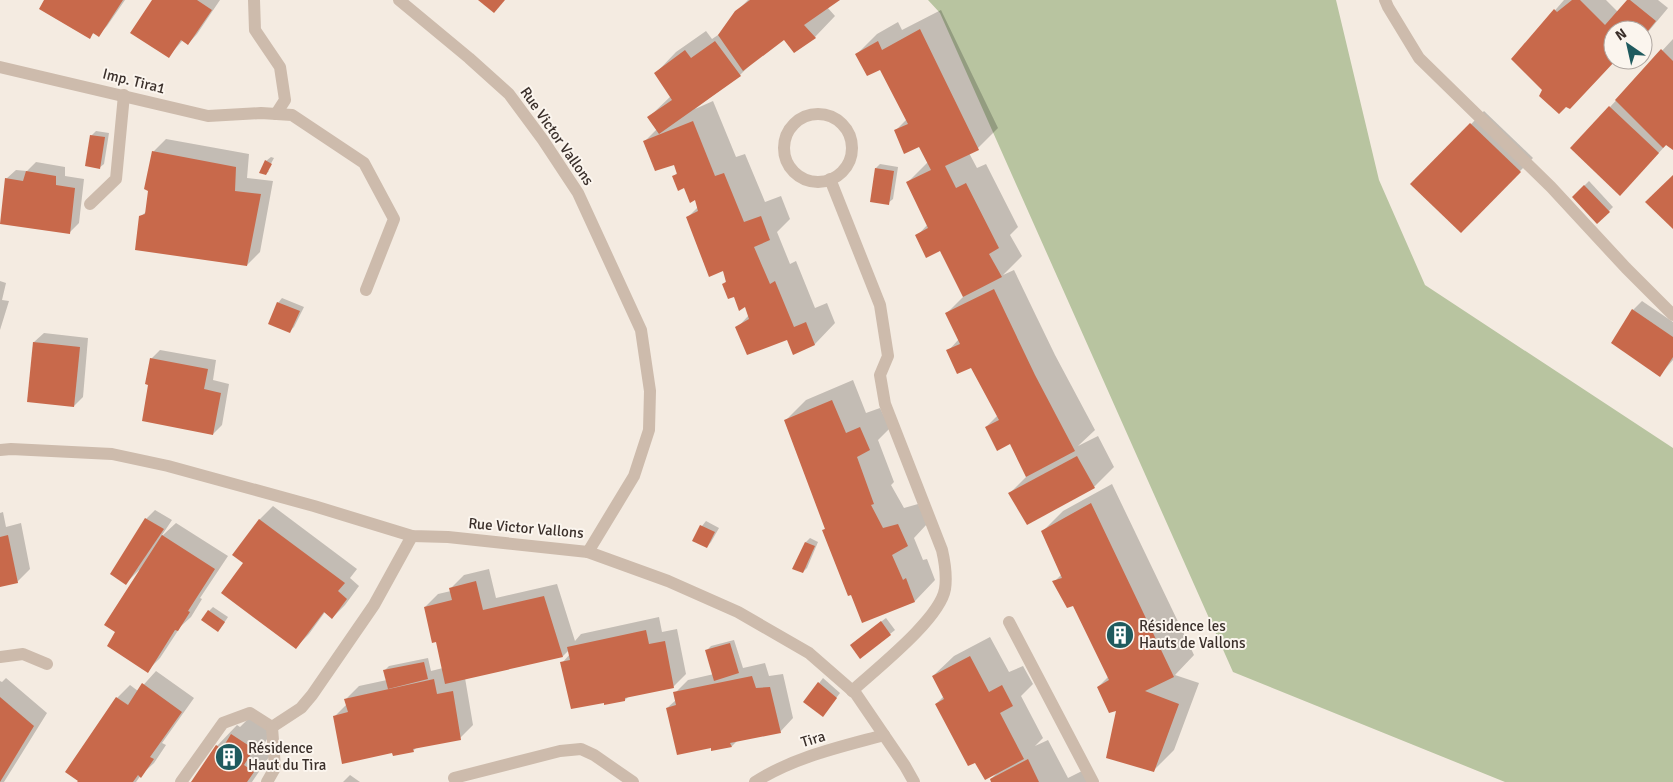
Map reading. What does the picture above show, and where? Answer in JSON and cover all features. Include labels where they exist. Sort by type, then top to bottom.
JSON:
[{"type":"street","points":[[254,0],[255,30],[280,67],[285,100],[276,114]]},
{"type":"street","name":"Rue Victor Vallons","points":[[0,450],[112,454],[168,466],[314,506],[412,536],[448,537],[588,552],[634,476],[649,430],[650,391],[641,330],[578,193],[543,140],[509,94],[399,0]]},
{"type":"street","points":[[1385,0],[1388,8],[1420,58],[1551,186],[1626,268],[1673,315]]},
{"type":"street","name":"Imp. Tira1","points":[[0,66],[208,116],[292,115],[364,163],[394,219],[366,290]]},
{"type":"street","points":[[90,204],[116,179],[124,96]]},
{"type":"street","points":[[826,115],[836,119],[849,134],[852,154],[849,164],[835,178],[830,179],[820,183],[805,180],[796,174],[786,158],[784,148],[788,133],[798,121],[807,116],[826,115]]},
{"type":"street","points":[[830,179],[880,305],[888,356],[880,375],[885,404],[942,550],[946,567],[945,590],[935,610],[921,628],[852,691]]},
{"type":"street","points":[[272,727],[301,708],[312,694],[374,605],[412,536]]},
{"type":"street","points":[[588,552],[668,581],[738,612],[809,653],[852,691],[884,735],[914,782]]},
{"type":"street","points":[[1009,622],[1093,782]]},
{"type":"street","points":[[0,657],[23,654],[47,664]]},
{"type":"street","points":[[181,782],[222,723],[250,713],[272,727]]},
{"type":"street","points":[[267,782],[275,768],[272,727]]},
{"type":"street","name":"Tira","points":[[755,782],[782,766],[808,756],[884,735]]},
{"type":"street","points":[[454,778],[560,751],[581,749],[594,755],[633,782]]},
{"type":"green space","points":[[928,0],[1336,0],[1379,180],[1425,285],[1673,448],[1673,782],[1505,782],[1233,672],[940,13]]},
{"type":"building","points":[[44,0],[123,0],[99,37],[93,33],[90,39],[39,9]]},
{"type":"building","points":[[152,0],[197,0],[212,10],[188,45],[181,40],[169,58],[130,33]]},
{"type":"building","points":[[478,0],[505,0],[494,13]]},
{"type":"building","points":[[750,0],[840,0],[804,25],[816,38],[794,53],[784,40],[743,71],[718,35],[735,11]]},
{"type":"building","points":[[1572,0],[1580,0],[1603,23],[1603,70],[1607,70],[1570,109],[1566,107],[1559,114],[1539,96],[1542,90],[1511,59],[1554,9],[1557,12]]},
{"type":"building","points":[[1627,0],[1630,0],[1656,21],[1653,25],[1653,20],[1609,20]]},
{"type":"building","points":[[920,29],[979,150],[945,166],[956,188],[966,183],[999,248],[989,254],[1002,277],[963,297],[940,251],[926,258],[915,235],[928,228],[906,182],[931,170],[919,147],[904,154],[894,130],[908,124],[880,70],[867,76],[855,54],[878,41],[882,50]]},
{"type":"building","points":[[715,41],[741,76],[659,134],[647,117],[672,100],[654,73],[685,50],[691,58]]},
{"type":"building","points":[[1661,49],[1673,61],[1673,150],[1666,145],[1663,148],[1615,100],[1642,70],[1653,70],[1653,58]]},
{"type":"building","points":[[1609,106],[1659,153],[1620,196],[1570,148]]},
{"type":"building","points":[[693,121],[715,176],[724,173],[744,222],[761,216],[770,240],[754,247],[770,284],[775,281],[794,327],[806,322],[815,345],[793,355],[787,340],[747,355],[735,327],[749,319],[745,307],[739,311],[734,297],[728,299],[722,284],[726,282],[723,271],[709,277],[686,217],[698,211],[695,200],[690,203],[684,188],[678,191],[672,176],[677,174],[674,165],[655,171],[643,141]]},
{"type":"building","points":[[1470,123],[1521,172],[1461,233],[1410,184]]},
{"type":"building","points":[[90,135],[105,137],[100,169],[85,166]]},
{"type":"building","points":[[152,151],[236,167],[235,191],[261,194],[247,266],[135,250],[139,216],[145,214],[148,191],[144,189]]},
{"type":"building","points":[[265,160],[272,164],[266,175],[259,173]]},
{"type":"building","points":[[875,168],[894,171],[889,205],[870,202]]},
{"type":"building","points":[[26,171],[56,176],[56,185],[75,188],[70,234],[0,224],[5,178],[23,181]]},
{"type":"building","points":[[1673,175],[1673,229],[1645,202]]},
{"type":"building","points":[[1584,185],[1610,212],[1597,224],[1572,197]]},
{"type":"building","points":[[994,289],[1035,375],[1075,451],[1026,477],[1010,444],[997,451],[985,427],[999,420],[971,368],[957,374],[946,350],[960,344],[945,313]]},
{"type":"building","points":[[277,302],[300,311],[290,333],[268,324]]},
{"type":"building","points":[[1632,309],[1673,337],[1673,357],[1660,377],[1611,343]]},
{"type":"building","points":[[33,342],[80,347],[74,407],[27,402]]},
{"type":"building","points":[[150,358],[208,369],[204,389],[221,393],[213,435],[142,421],[148,385],[145,384]]},
{"type":"building","points":[[832,400],[846,433],[860,427],[870,450],[857,457],[874,504],[871,505],[883,528],[898,524],[908,546],[892,555],[903,580],[906,578],[915,602],[862,623],[851,595],[848,596],[822,530],[825,529],[784,420]]},
{"type":"building","points":[[1077,456],[1095,488],[1027,525],[1008,493]]},
{"type":"building","name":"Résidence les Hauts de Vallons","points":[[1091,503],[1174,677],[1145,691],[1179,704],[1154,772],[1106,758],[1116,711],[1109,713],[1097,687],[1109,680],[1073,606],[1067,608],[1052,581],[1062,578],[1041,531]]},
{"type":"building","points":[[145,518],[164,529],[126,585],[110,574]]},
{"type":"building","points":[[259,519],[345,583],[338,591],[347,599],[332,619],[324,612],[296,649],[221,593],[243,563],[232,555]]},
{"type":"building","points":[[700,525],[715,532],[707,548],[692,541]]},
{"type":"building","points":[[8,535],[18,583],[0,587],[0,537]]},
{"type":"building","points":[[162,535],[215,569],[188,611],[190,612],[178,631],[175,630],[148,673],[107,646],[115,632],[104,625]]},
{"type":"building","points":[[805,542],[815,546],[803,573],[792,569]]},
{"type":"building","points":[[476,581],[483,610],[544,596],[563,657],[445,684],[436,642],[432,643],[424,607],[452,600],[449,588]]},
{"type":"building","points":[[208,610],[225,622],[218,632],[201,620]]},
{"type":"building","points":[[881,621],[891,635],[860,659],[850,645]]},
{"type":"building","points":[[646,630],[649,644],[665,641],[674,688],[625,698],[625,701],[571,709],[560,662],[570,660],[567,647]]},
{"type":"building","points":[[730,643],[739,673],[714,681],[705,650]]},
{"type":"building","points":[[970,656],[989,692],[1002,685],[1013,706],[1000,713],[1024,759],[985,780],[975,763],[968,766],[935,704],[944,699],[932,676]]},
{"type":"building","points":[[424,662],[428,679],[388,689],[383,670]]},
{"type":"building","points":[[752,676],[756,688],[770,687],[781,733],[730,743],[732,747],[711,751],[711,748],[677,755],[666,708],[676,705],[673,692]]},
{"type":"building","points":[[434,679],[437,694],[453,691],[461,740],[413,749],[414,752],[393,756],[392,753],[342,764],[333,716],[348,712],[344,699]]},
{"type":"building","points":[[818,682],[837,698],[823,717],[803,702]]},
{"type":"building","points":[[142,683],[182,712],[150,757],[154,759],[141,778],[138,775],[133,782],[77,782],[65,772],[116,697],[128,705]]},
{"type":"building","points":[[0,697],[34,726],[0,782]]},
{"type":"building","name":"Résidence Haut du Tira","points":[[231,734],[254,749],[244,765],[254,772],[247,782],[191,782],[216,745],[222,749]]},
{"type":"building","points":[[1028,759],[1039,782],[991,782],[990,779]]},
{"type":"place","name":"Résidence les Hauts de Vallons","points":[[1120,635]]},
{"type":"place","name":"Résidence Haut du Tira","points":[[229,757]]}]
